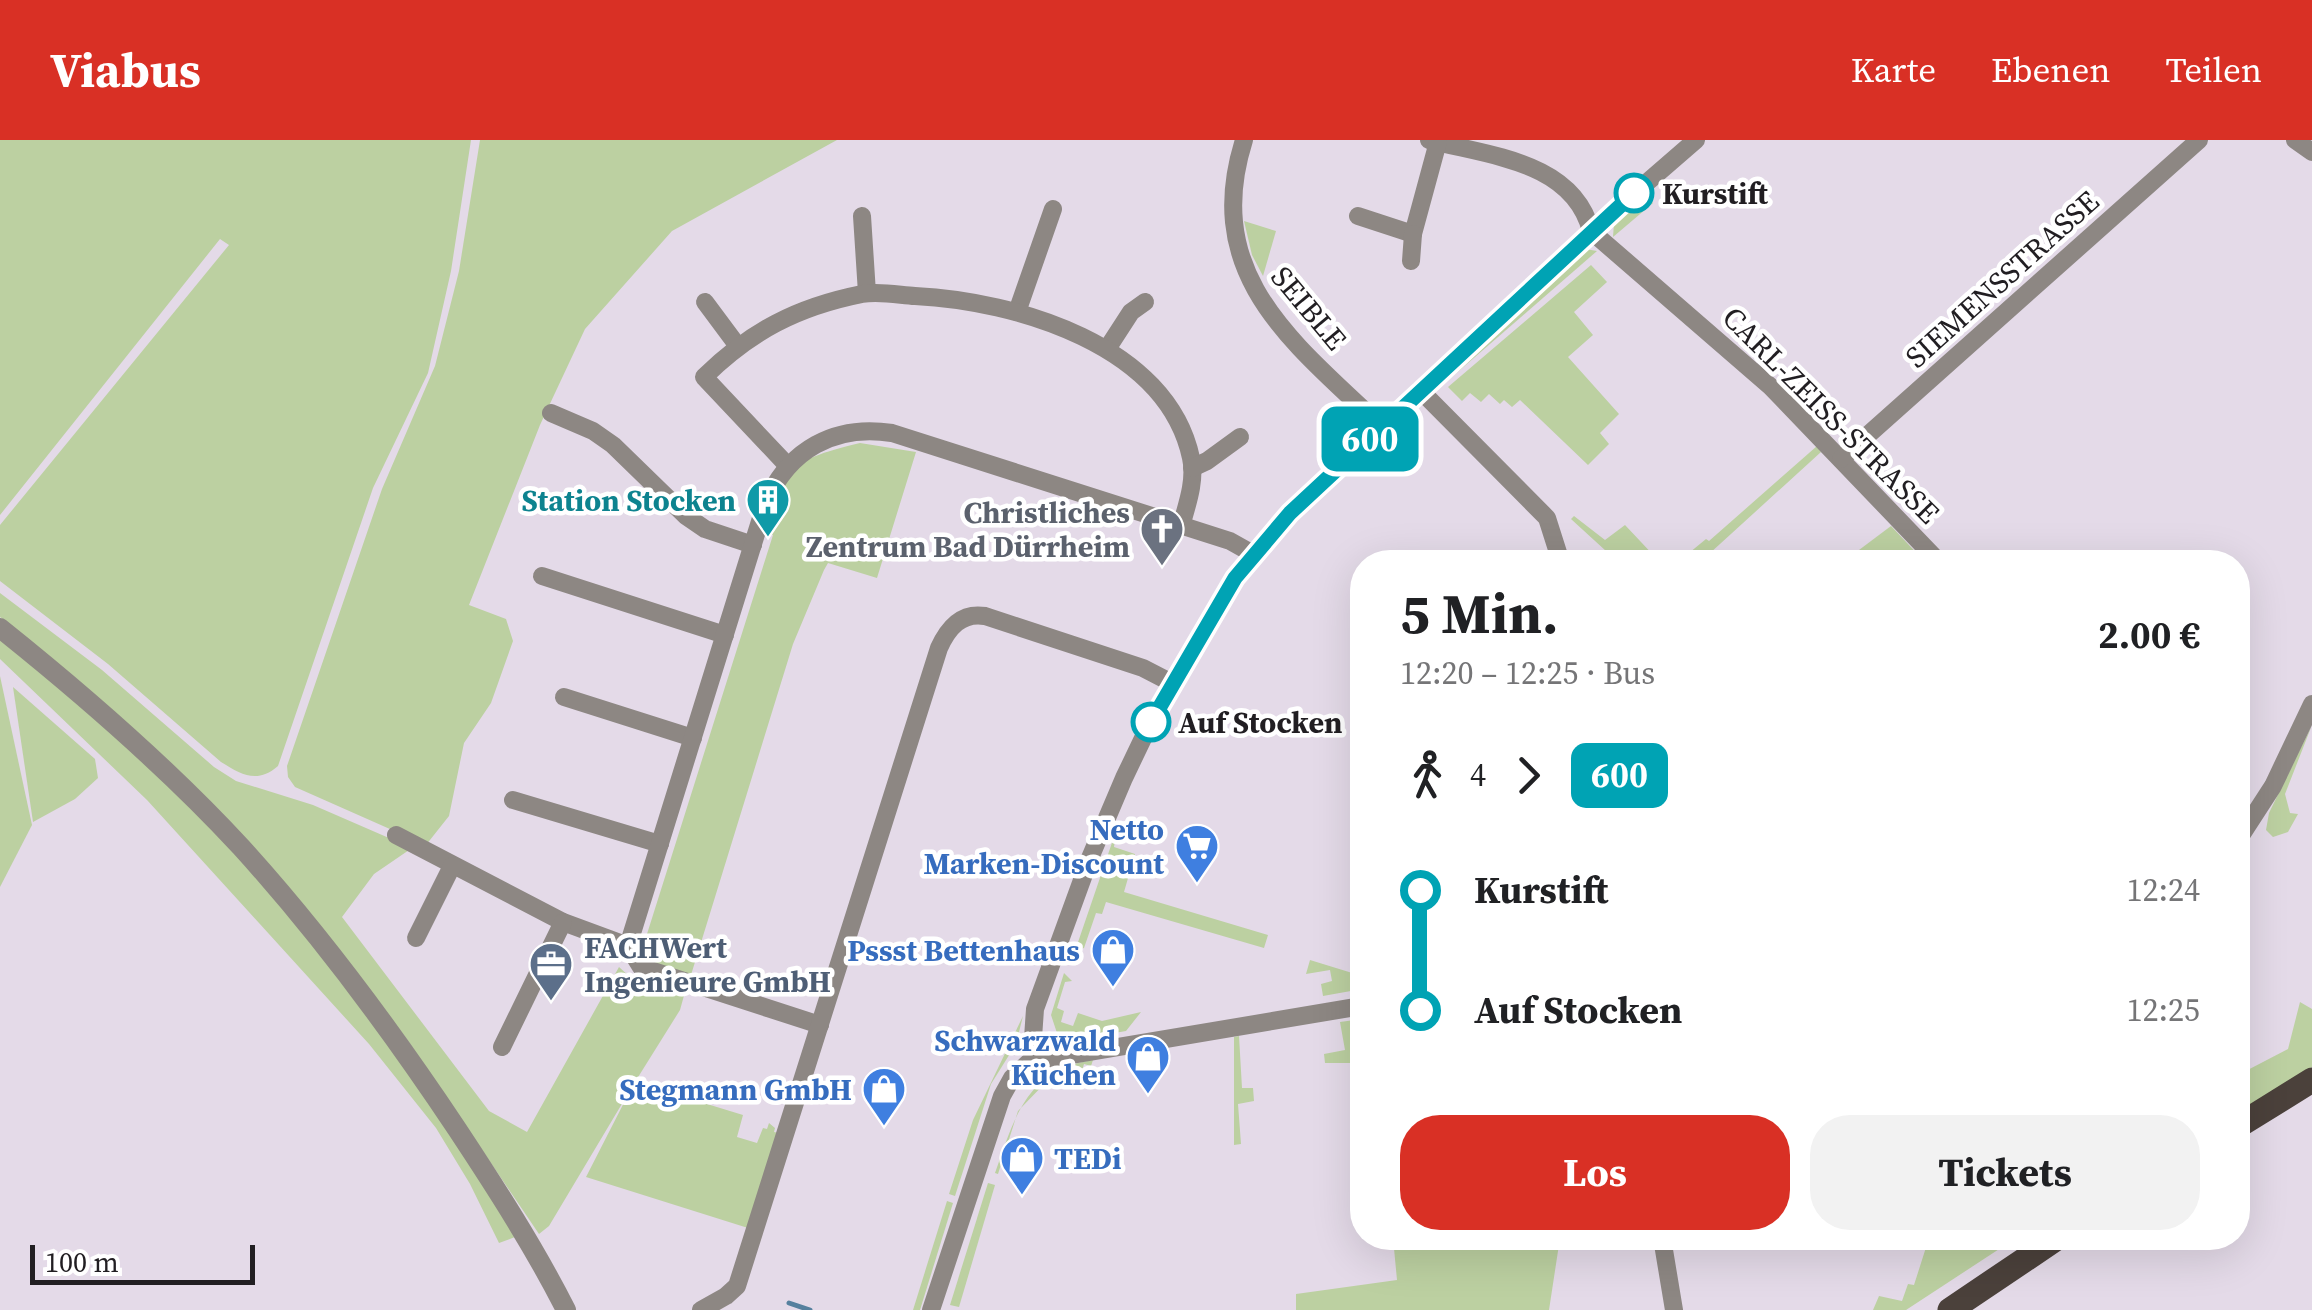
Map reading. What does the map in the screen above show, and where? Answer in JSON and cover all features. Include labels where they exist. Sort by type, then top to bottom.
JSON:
[{"type":"main road","points":[[2250,1119],[2312,1080]]},
{"type":"main road","points":[[1950,1310],[2039,1250]]},
{"type":"street","points":[[1038,1058],[1033,1038],[1036,1009],[1111,808],[1172,683],[1235,578],[1290,513],[1591,231],[1696,140]]},
{"type":"street","name":"SIEMENSSTRASSE","points":[[1841,459],[2199,140]]},
{"type":"street","points":[[2295,140],[2312,152]]},
{"type":"street","name":"SEIBLE","points":[[1239,141],[1233,225],[1247,276],[1258,298],[1283,329],[1382,427]]},
{"type":"street","points":[[1411,261],[1413,234],[1434,141],[1537,169],[1554,178],[1581,202],[1591,231]]},
{"type":"street","points":[[1016,312],[1053,209]]},
{"type":"street","points":[[862,216],[866,293]]},
{"type":"street","points":[[1358,216],[1413,234]]},
{"type":"street","name":"CARL-ZEISS-STRASSE","points":[[1591,231],[1771,386],[1928,550]]},
{"type":"street","points":[[787,464],[704,377],[738,345],[766,326],[812,308],[866,293],[949,298],[1016,312],[1107,349],[1139,373],[1164,398],[1182,429],[1192,468],[1182,526]]},
{"type":"street","points":[[705,302],[738,345]]},
{"type":"street","points":[[1107,349],[1131,312],[1145,302]]},
{"type":"street","points":[[1420,390],[1547,518],[1558,550]]},
{"type":"street","points":[[551,413],[593,431],[613,445],[704,529],[753,546]]},
{"type":"street","points":[[628,946],[766,502],[787,464],[840,436],[874,430],[892,433],[1230,541],[1254,555]]},
{"type":"street","points":[[1192,468],[1240,437]]},
{"type":"street","points":[[542,576],[725,635]]},
{"type":"street","points":[[701,1310],[737,1286],[939,648],[954,624],[976,615],[986,616],[1143,668],[1172,683]]},
{"type":"street","points":[[0,628],[140,746],[240,846],[295,911],[398,1040],[532,1244],[566,1310]]},
{"type":"street","points":[[564,697],[693,738]]},
{"type":"street","points":[[2250,821],[2272,786],[2312,704]]},
{"type":"street","points":[[513,800],[660,844]]},
{"type":"street","points":[[396,836],[564,922],[628,946],[641,967],[820,1025]]},
{"type":"street","points":[[416,938],[452,866]]},
{"type":"street","points":[[502,1047],[564,922]]},
{"type":"street","points":[[932,1310],[1002,1096],[1028,1062],[1350,1008]]},
{"type":"street","points":[[1664,1250],[1674,1310]]},
{"type":"green space","points":[[0,140],[471,140],[451,271],[428,373],[373,488],[278,766],[263,775],[243,774],[221,762],[108,664],[0,581],[0,525],[229,245],[220,239],[0,515]]},
{"type":"green space","points":[[480,140],[837,140],[672,231],[585,329],[540,425],[469,605],[506,619],[513,641],[491,703],[464,743],[449,816],[426,845],[295,787],[287,766],[382,489],[435,366],[459,271]]},
{"type":"green space","points":[[1644,194],[1653,203],[1613,237],[1614,223]]},
{"type":"green space","points":[[1244,221],[1276,231],[1263,276],[1252,255]]},
{"type":"green space","points":[[1585,249],[1597,251],[1445,383],[1470,349]]},
{"type":"green space","points":[[1591,265],[1607,282],[1574,312],[1593,335],[1568,357],[1619,414],[1600,433],[1609,444],[1588,465],[1520,400],[1512,407],[1504,400],[1500,404],[1489,394],[1481,402],[1470,393],[1462,401],[1448,387]]},
{"type":"green space","points":[[860,443],[916,452],[877,578],[828,563],[793,644],[691,975],[647,962],[641,953],[773,535],[764,531],[771,509],[795,468],[820,454]]},
{"type":"green space","points":[[1817,446],[1821,452],[1713,550],[1693,550],[1706,539],[1709,541]]},
{"type":"green space","points":[[1574,516],[1605,540],[1625,525],[1649,550],[1605,550],[1571,519]]},
{"type":"green space","points":[[1891,526],[1914,550],[1859,550]]},
{"type":"green space","points":[[0,593],[102,670],[214,767],[236,781],[313,805],[412,848],[374,874],[342,917],[489,1111],[527,1132],[619,967],[630,977],[685,992],[680,1010],[635,1082],[743,1115],[737,1137],[757,1143],[769,1123],[779,1133],[748,1228],[586,1177],[632,1087],[549,1226],[539,1234],[406,1038],[306,908],[78,680],[0,617]]},
{"type":"green space","points":[[0,637],[81,700],[249,861],[407,1055],[515,1237],[499,1243],[436,1128],[369,1044],[147,800],[0,659]]},
{"type":"green space","points":[[0,676],[32,825],[0,887]]},
{"type":"green space","points":[[13,687],[95,759],[98,778],[75,799],[33,822]]},
{"type":"green space","points":[[2312,725],[2285,794],[2290,813],[2298,814],[2288,832],[2273,837],[2266,830],[2269,813]]},
{"type":"green space","points":[[1116,831],[1114,847],[1135,854],[1124,892],[1268,935],[1264,948],[1106,902],[1102,914],[1096,913],[1084,948],[1075,951]]},
{"type":"green space","points":[[1310,960],[1350,972],[1350,991],[1323,996],[1321,984],[1332,981],[1330,970],[1306,974]]},
{"type":"green space","points":[[1064,973],[1072,981],[1065,982],[1057,1008],[1064,1011],[1061,1022],[1073,1026],[1078,1013],[1102,1021],[1141,1012],[1126,1031],[1074,1040],[1057,1033],[1051,1015]]},
{"type":"green space","points":[[2300,1002],[2312,1009],[2312,1067],[2250,1106],[2250,1069],[2288,1049]]},
{"type":"green space","points":[[1023,1016],[1016,1044],[991,1084],[955,1196],[949,1194],[973,1120]]},
{"type":"green space","points":[[1350,1021],[1350,1063],[1325,1063],[1324,1054],[1345,1050],[1340,1022]]},
{"type":"green space","points":[[1239,1036],[1242,1088],[1253,1088],[1254,1101],[1238,1104],[1241,1144],[1234,1145],[1234,1037]]},
{"type":"green space","points":[[1093,1060],[1091,1066],[1084,1064],[1078,1085],[1052,1076],[1022,1107],[1052,1074]]},
{"type":"green space","points":[[1015,1119],[998,1174],[995,1173],[1009,1133]]},
{"type":"green space","points":[[988,1183],[995,1185],[959,1307],[950,1305]]},
{"type":"green space","points":[[947,1201],[953,1203],[920,1310],[913,1310]]},
{"type":"green space","points":[[1394,1250],[1558,1250],[1549,1310],[1296,1310],[1296,1294],[1397,1280]]},
{"type":"green space","points":[[1925,1250],[1998,1250],[1906,1310],[1873,1310],[1879,1296],[1902,1301],[1908,1284],[1914,1285]]},
{"type":"waterway","points":[[789,1303],[810,1310]]},
{"type":"bus line","name":"600","points":[[1151,722],[1235,578],[1290,513],[1634,193]]},
{"type":"place","name":"Kurstift","points":[[1634,193]]},
{"type":"place","name":"Station Stocken","points":[[768,538]]},
{"type":"place","name":"Christliches Zentrum Bad Dürrheim","points":[[1162,567]]},
{"type":"place","name":"Auf Stocken","points":[[1151,722]]},
{"type":"place","name":"Netto Marken-Discount","points":[[1197,884]]},
{"type":"place","name":"Pssst Bettenhaus","points":[[1113,988]]},
{"type":"place","name":"FACHWert Ingenieure GmbH","points":[[551,1002]]},
{"type":"place","name":"Schwarzwald Küchen","points":[[1148,1095]]},
{"type":"place","name":"Stegmann GmbH","points":[[884,1127]]},
{"type":"place","name":"TEDi","points":[[1022,1196]]}]
